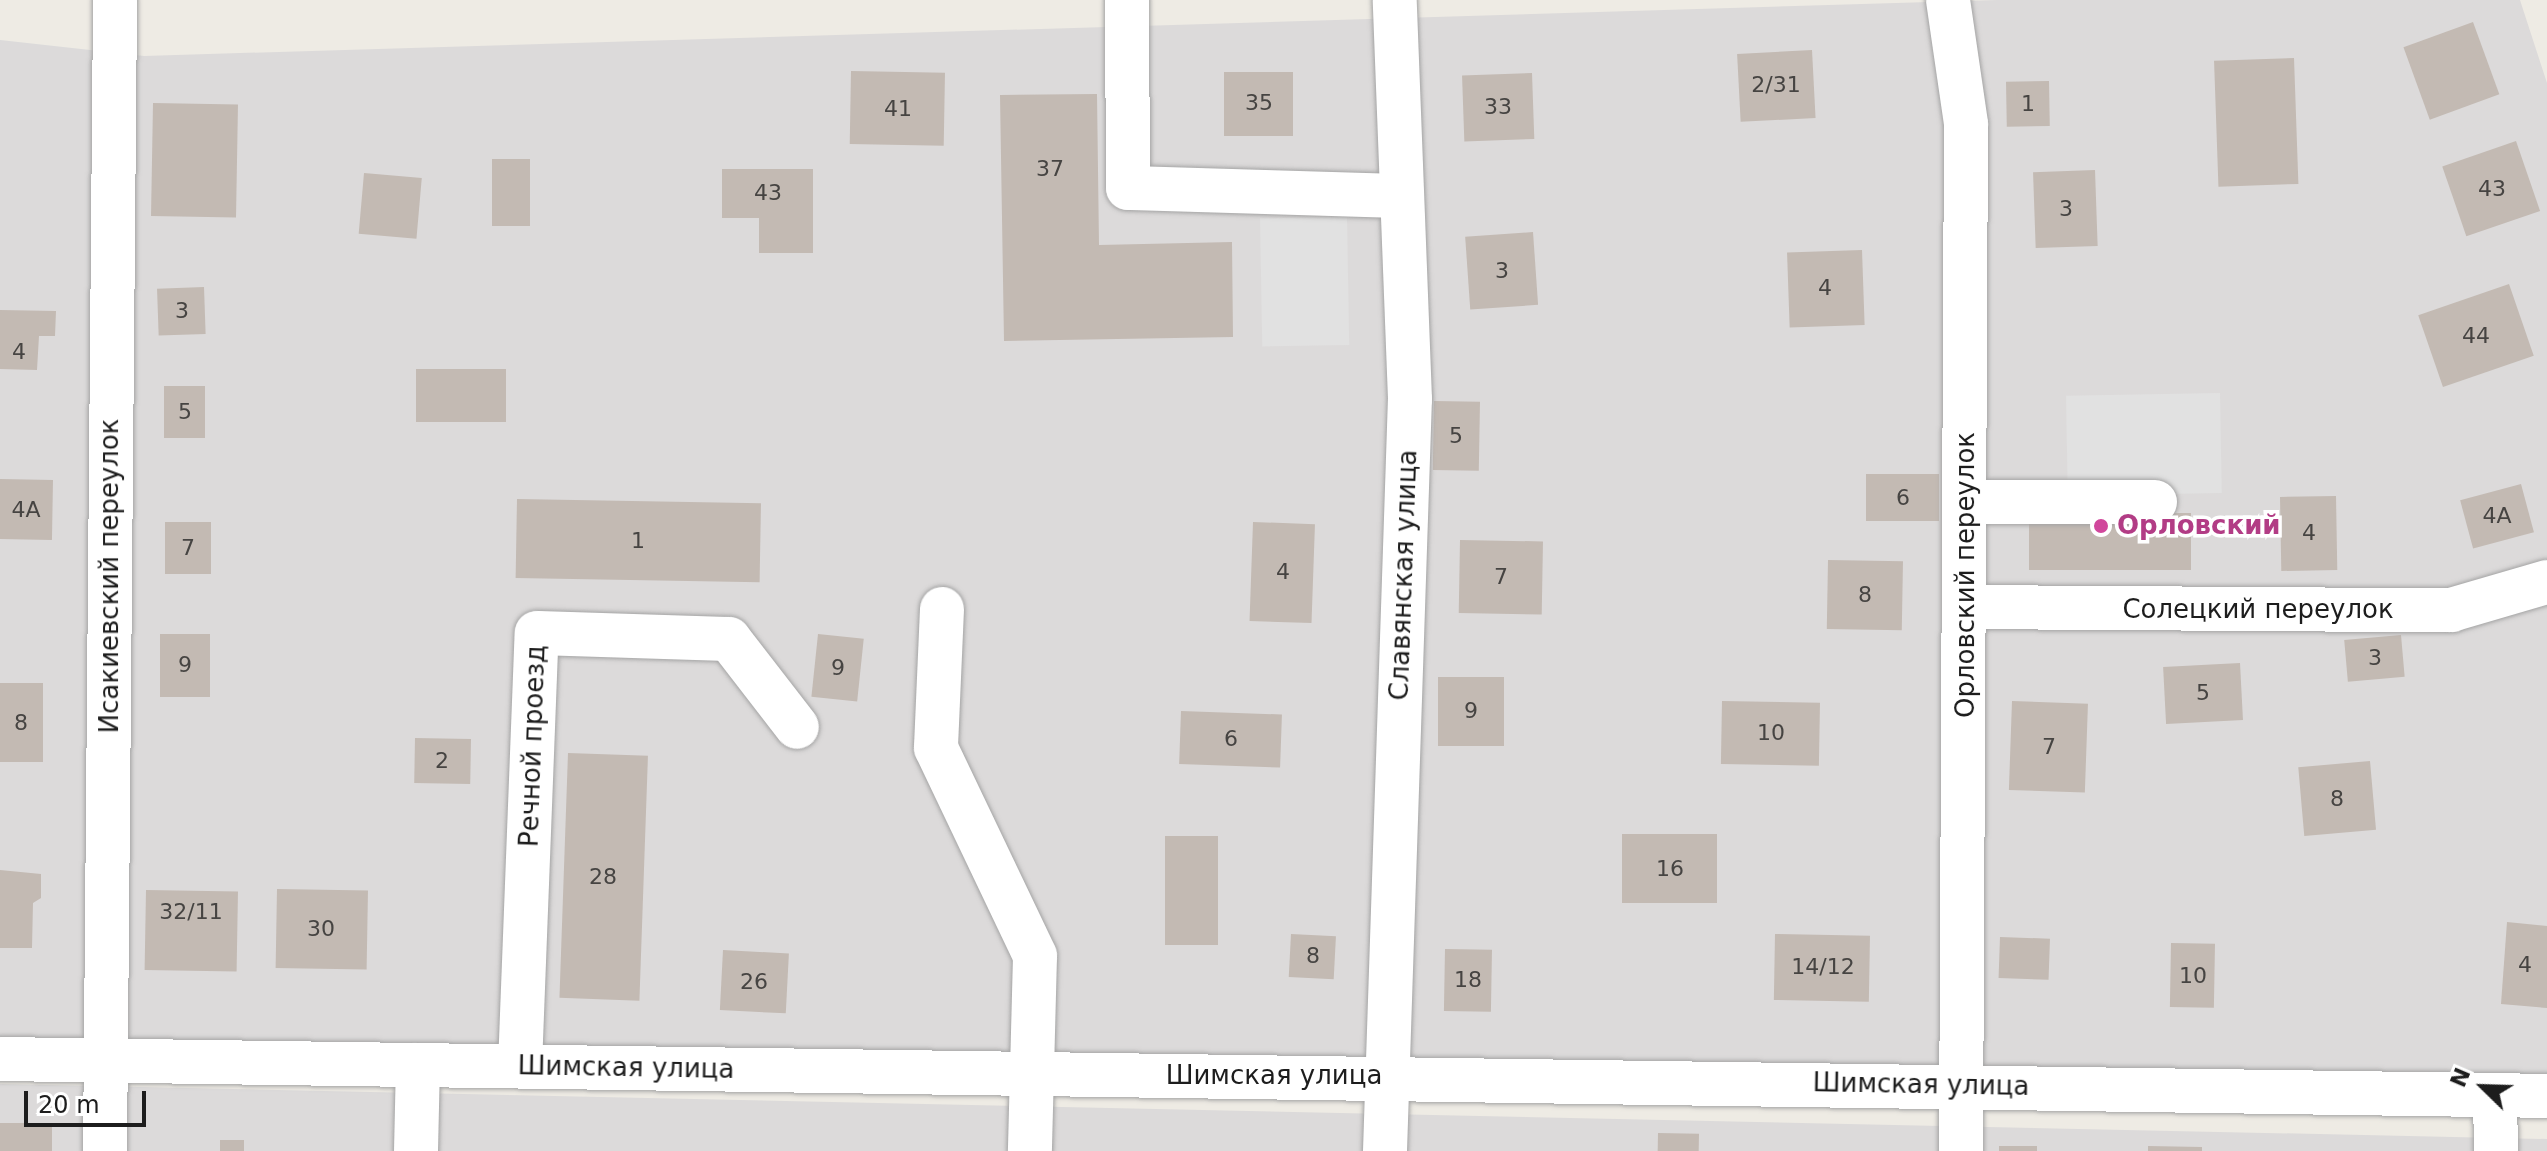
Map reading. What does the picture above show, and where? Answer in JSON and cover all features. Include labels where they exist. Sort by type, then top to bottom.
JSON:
[{"type":"street","name":"Исакиевский переулок","points":[[105,1151],[115,0]]},
{"type":"street","points":[[1127,0],[1128,188],[1402,196]]},
{"type":"street","name":"Славянская улица","points":[[1385,1151],[1410,399],[1395,0]]},
{"type":"street","name":"Орловский переулок","points":[[1948,0],[1966,124],[1961,1151]]},
{"type":"street","points":[[1966,502],[2155,502]]},
{"type":"street","name":"Солецкий переулок","points":[[1966,607],[2451,610],[2547,582]]},
{"type":"street","points":[[942,609],[936,748],[1035,956],[1030,1151]]},
{"type":"street","name":"Речной проезд","points":[[520,1066],[537,633],[729,639],[797,727]]},
{"type":"street","name":"Шимская улица","points":[[0,1059],[2547,1096]]},
{"type":"street","points":[[416,1151],[418,1065]]},
{"type":"street","points":[[2495,1095],[2496,1151]]},
{"type":"shaded area","points":[[1997,0],[2520,0],[2547,83],[2547,1083],[0,1046],[0,40],[144,56]]},
{"type":"shaded area","points":[[1347,217],[1349,345],[1262,346],[1260,219]]},
{"type":"shaded area","points":[[2220,393],[2222,493],[2068,496],[2066,396]]},
{"type":"shaded area","points":[[0,1084],[2547,1139],[2547,1151],[0,1151]]},
{"type":"building","points":[[2473,22],[2499,94],[2430,120],[2403,47]]},
{"type":"building","points":[[1812,50],[1816,118],[1741,122],[1737,54]]},
{"type":"building","points":[[2294,58],[2298,184],[2218,187],[2214,61]]},
{"type":"building","points":[[851,71],[945,73],[944,146],[850,144]]},
{"type":"building","points":[[1224,72],[1293,72],[1293,136],[1224,136]]},
{"type":"building","points":[[1532,73],[1534,139],[1464,141],[1462,75]]},
{"type":"building","points":[[2049,81],[2050,126],[2007,127],[2006,82]]},
{"type":"building","points":[[1097,94],[1099,245],[1232,242],[1233,337],[1004,341],[1000,95]]},
{"type":"building","points":[[153,103],[238,104],[236,217],[151,216]]},
{"type":"building","points":[[2516,141],[2540,211],[2466,236],[2442,166]]},
{"type":"building","points":[[492,159],[530,159],[530,226],[492,226]]},
{"type":"building","points":[[722,169],[813,169],[813,253],[759,253],[759,218],[722,218]]},
{"type":"building","points":[[2095,170],[2098,246],[2036,248],[2033,172]]},
{"type":"building","points":[[364,173],[422,178],[416,239],[359,234]]},
{"type":"building","points":[[1533,232],[1538,305],[1470,310],[1465,237]]},
{"type":"building","points":[[1862,250],[1865,325],[1790,328],[1787,253]]},
{"type":"building","points":[[2509,284],[2534,356],[2443,387],[2418,315]]},
{"type":"building","points":[[204,287],[206,334],[159,336],[157,289]]},
{"type":"building","points":[[0,310],[56,311],[55,336],[39,336],[37,370],[0,369]]},
{"type":"building","points":[[416,369],[506,369],[506,422],[416,422]]},
{"type":"building","points":[[164,386],[205,386],[205,438],[164,438]]},
{"type":"building","points":[[1434,401],[1480,402],[1479,471],[1433,470]]},
{"type":"building","points":[[1866,474],[1939,474],[1939,521],[1866,521]]},
{"type":"building","points":[[0,479],[53,480],[52,540],[0,539]]},
{"type":"building","points":[[2521,484],[2534,532],[2473,549],[2460,500]]},
{"type":"building","points":[[2336,496],[2337,570],[2281,571],[2280,497]]},
{"type":"building","points":[[517,499],[761,503],[760,582],[516,578]]},
{"type":"building","points":[[2029,513],[2191,513],[2191,570],[2029,570]]},
{"type":"building","points":[[165,522],[211,522],[211,574],[165,574]]},
{"type":"building","points":[[1253,522],[1315,524],[1312,623],[1250,621]]},
{"type":"building","points":[[1460,540],[1543,541],[1542,614],[1459,613]]},
{"type":"building","points":[[1828,560],[1903,561],[1902,630],[1827,629]]},
{"type":"building","points":[[160,634],[210,634],[210,697],[160,697]]},
{"type":"building","points":[[818,634],[864,639],[857,701],[811,697]]},
{"type":"building","points":[[2401,635],[2405,677],[2348,682],[2344,640]]},
{"type":"building","points":[[2240,663],[2243,720],[2166,724],[2163,667]]},
{"type":"building","points":[[1438,677],[1504,677],[1504,746],[1438,746]]},
{"type":"building","points":[[0,683],[43,683],[43,762],[0,762]]},
{"type":"building","points":[[1722,701],[1820,703],[1819,766],[1721,764]]},
{"type":"building","points":[[2012,701],[2088,704],[2085,793],[2009,790]]},
{"type":"building","points":[[1181,711],[1282,715],[1280,767],[1179,764]]},
{"type":"building","points":[[415,738],[471,739],[470,784],[414,783]]},
{"type":"building","points":[[568,753],[648,756],[639,1001],[559,998]]},
{"type":"building","points":[[2370,761],[2376,830],[2304,836],[2298,767]]},
{"type":"building","points":[[1622,834],[1717,834],[1717,903],[1622,903]]},
{"type":"building","points":[[1165,836],[1218,836],[1218,945],[1165,945]]},
{"type":"building","points":[[0,870],[41,874],[41,898],[33,903],[32,948],[0,948]]},
{"type":"building","points":[[277,889],[368,891],[367,970],[276,968]]},
{"type":"building","points":[[146,890],[238,892],[237,972],[145,970]]},
{"type":"building","points":[[2507,922],[2547,926],[2547,1008],[2501,1004]]},
{"type":"building","points":[[1291,934],[1336,936],[1334,979],[1289,977]]},
{"type":"building","points":[[1775,934],[1870,936],[1869,1002],[1774,1000]]},
{"type":"building","points":[[2000,937],[2050,939],[2049,980],[1999,978]]},
{"type":"building","points":[[2171,943],[2215,944],[2214,1008],[2170,1007]]},
{"type":"building","points":[[1445,949],[1492,950],[1491,1012],[1444,1011]]},
{"type":"building","points":[[723,950],[789,953],[786,1013],[720,1010]]},
{"type":"building","points":[[0,1123],[52,1123],[52,1151],[0,1151]]},
{"type":"building","points":[[1658,1133],[1699,1134],[1699,1151],[1658,1151]]},
{"type":"building","points":[[220,1140],[244,1140],[244,1151],[220,1151]]},
{"type":"building","points":[[1999,1146],[2037,1146],[2037,1151],[1999,1151]]},
{"type":"building","points":[[2148,1146],[2202,1147],[2202,1151],[2148,1151]]},
{"type":"place","name":"Орловский","points":[[2101,526]]}]
